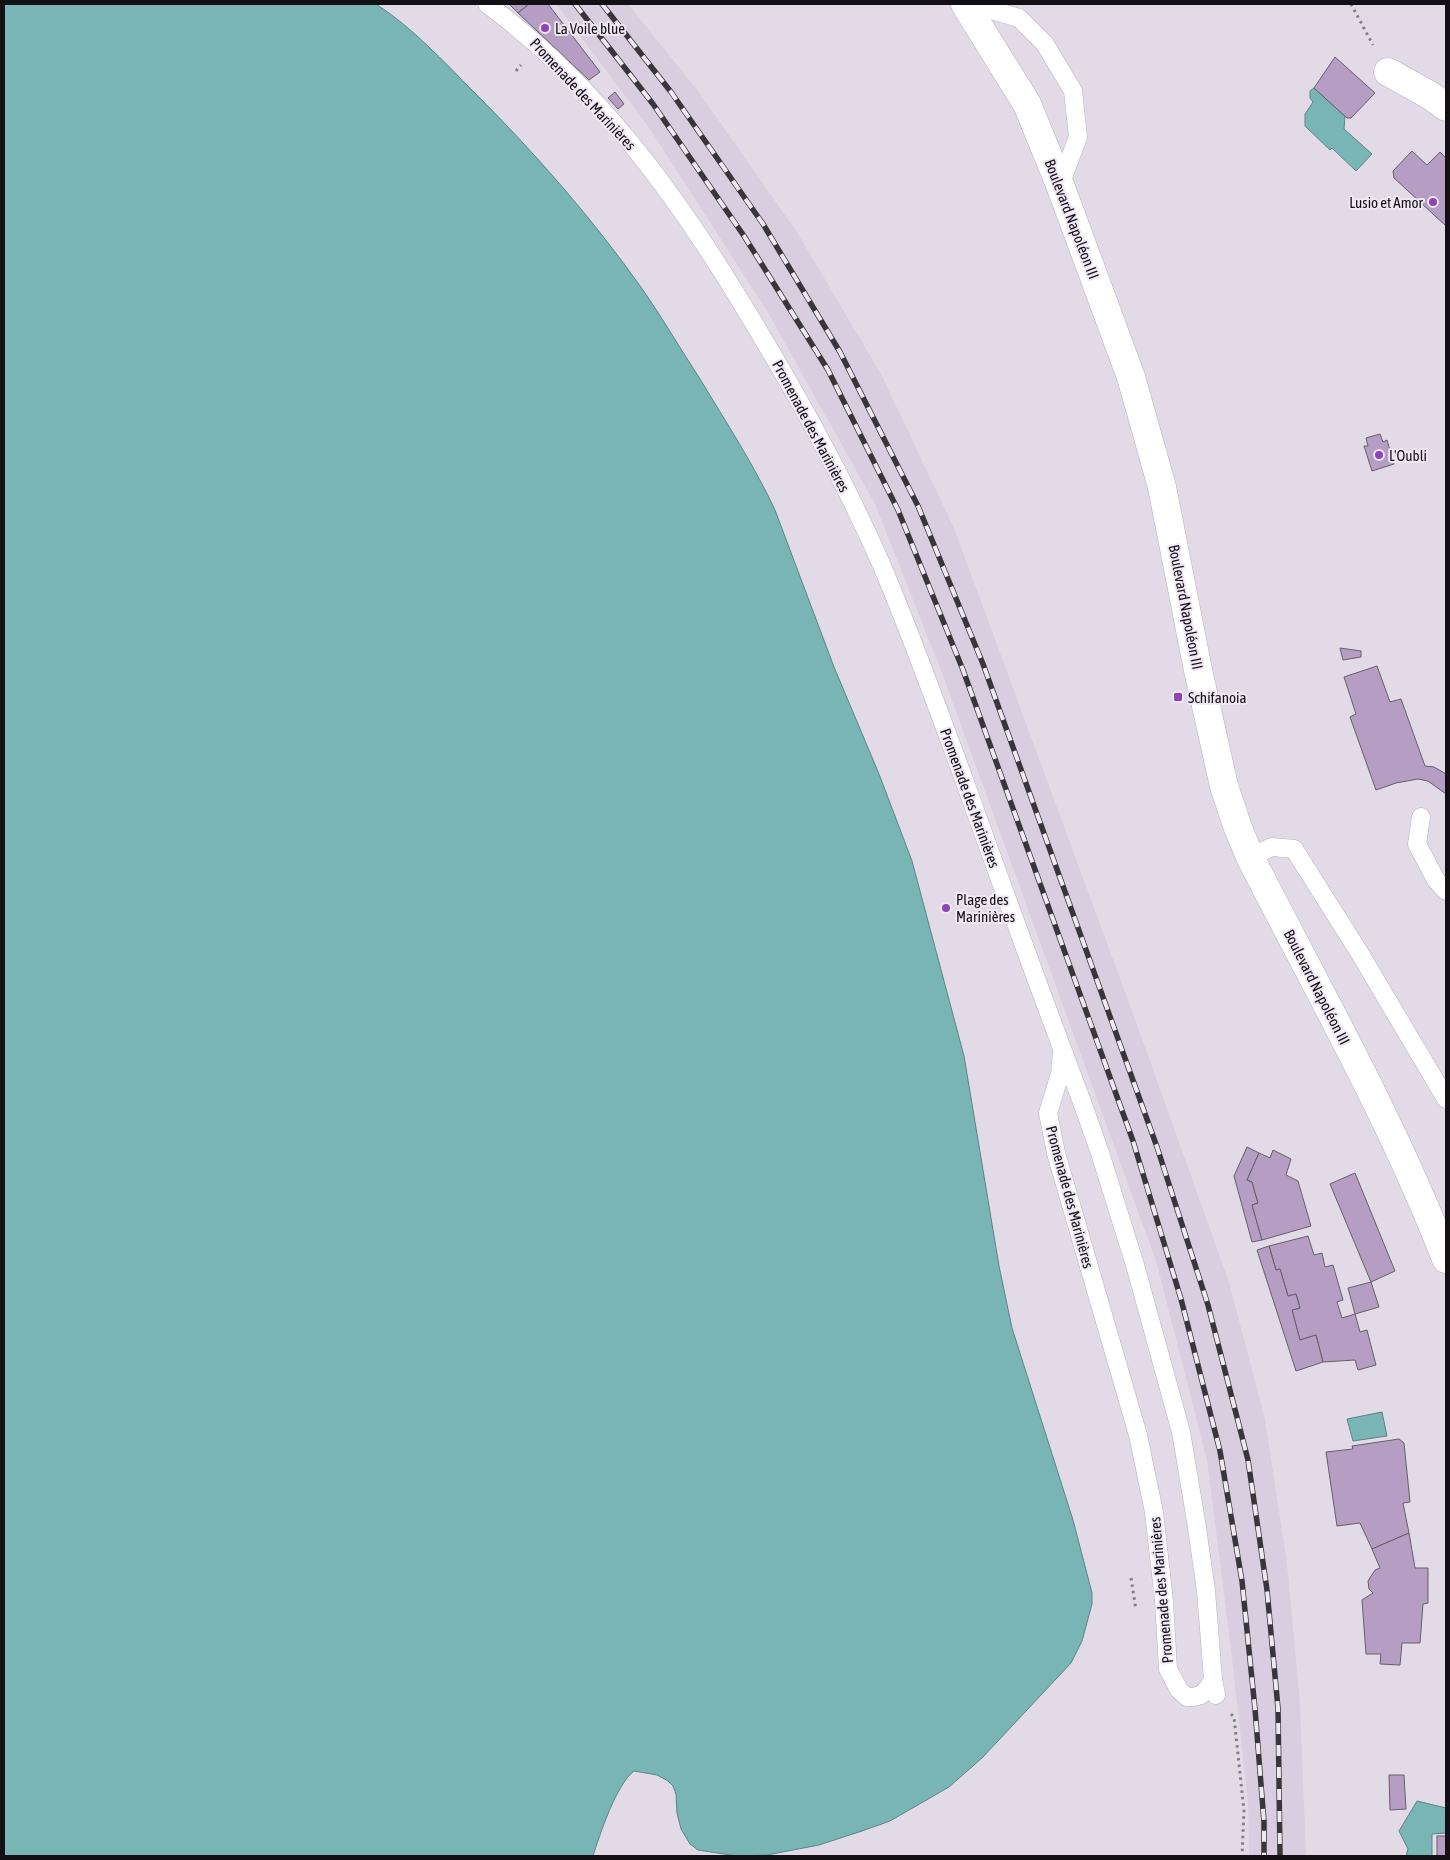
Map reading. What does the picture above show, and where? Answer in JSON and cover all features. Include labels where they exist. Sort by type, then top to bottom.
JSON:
[{"type":"main road","name":"Boulevard Napoléon III","points":[[965,4],[1027,104],[1060,185],[1134,387],[1162,487],[1198,670],[1224,786],[1238,828],[1250,857],[1423,1199],[1446,1259]]},
{"type":"main road","points":[[1388,72],[1432,96],[1446,107]]},
{"type":"lane","name":"Promenade des Marinières","points":[[486,4],[550,56],[605,114],[669,192],[709,249],[800,402],[881,563],[913,640],[1062,1049],[1060,1074],[1049,1106],[1048,1120],[1148,1475],[1164,1601],[1168,1668],[1179,1690],[1187,1697],[1193,1697],[1201,1694],[1208,1688],[1214,1687]]},
{"type":"lane","points":[[972,4],[1019,18],[1044,44],[1073,91],[1078,137],[1060,185]]},
{"type":"lane","points":[[1421,817],[1417,844],[1436,880],[1446,891]]},
{"type":"lane","points":[[1250,857],[1272,847],[1294,849],[1359,952],[1446,1099]]},
{"type":"lane","points":[[1062,1049],[1100,1153],[1132,1255],[1181,1432],[1205,1582],[1214,1687]]},
{"type":"path","points":[[1351,4],[1388,72]]},
{"type":"path","points":[[1214,1687],[1234,1717],[1244,1811],[1242,1856]]},
{"type":"shaded area","points":[[4,4],[376,4],[390,13],[427,45],[497,115],[563,187],[604,238],[658,312],[749,460],[767,493],[912,861],[964,1056],[999,1266],[1012,1328],[1073,1520],[1092,1593],[1092,1604],[1082,1641],[1071,1663],[982,1758],[949,1787],[890,1821],[819,1845],[767,1855],[737,1856],[698,1850],[690,1844],[681,1829],[673,1786],[657,1775],[634,1771],[627,1778],[615,1798],[593,1856],[4,1856]]},
{"type":"shaded area","points":[[556,4],[628,4],[698,91],[797,232],[881,374],[954,528],[1135,1019],[1229,1282],[1265,1419],[1287,1563],[1300,1703],[1306,1856],[1249,1856],[1248,1802],[1207,1460],[1156,1261],[942,673],[875,504],[767,311],[650,129]]},
{"type":"shaded area","points":[[1314,88],[1345,116],[1344,129],[1372,154],[1356,171],[1305,126],[1305,114],[1313,102],[1310,98],[1310,91]]},
{"type":"shaded area","points":[[1382,1412],[1387,1436],[1353,1441],[1347,1419]]},
{"type":"shaded area","points":[[1417,1801],[1446,1808],[1446,1833],[1432,1834],[1432,1856],[1406,1856],[1408,1849],[1399,1831]]},
{"type":"building","points":[[509,4],[529,4],[518,13]]},
{"type":"building","points":[[529,4],[548,4],[600,72],[589,80],[518,13]]},
{"type":"building","points":[[1335,57],[1375,93],[1351,118],[1347,118],[1314,88]]},
{"type":"building","points":[[615,92],[624,104],[618,109],[608,98]]},
{"type":"building","name":"Lusio et Amor","points":[[1412,151],[1427,165],[1440,152],[1446,158],[1446,226],[1394,178],[1393,171]]},
{"type":"building","name":"L'Oubli","points":[[1380,434],[1383,442],[1387,440],[1394,464],[1372,471],[1364,446],[1368,446],[1366,438]]},
{"type":"building","points":[[1340,648],[1361,651],[1361,657],[1343,660]]},
{"type":"building","points":[[1377,666],[1390,702],[1401,699],[1425,766],[1434,767],[1446,774],[1446,794],[1428,781],[1418,779],[1396,783],[1376,790],[1350,717],[1356,714],[1344,677]]},
{"type":"building","points":[[1247,1147],[1259,1153],[1247,1180],[1252,1182],[1258,1203],[1252,1205],[1262,1240],[1252,1242],[1234,1176]]},
{"type":"building","points":[[1273,1150],[1291,1159],[1286,1175],[1298,1181],[1311,1226],[1262,1240],[1252,1205],[1258,1203],[1252,1182],[1247,1180],[1259,1153],[1270,1158]]},
{"type":"building","points":[[1355,1173],[1395,1271],[1371,1282],[1330,1184]]},
{"type":"building","points":[[1308,1236],[1314,1255],[1322,1253],[1325,1267],[1333,1265],[1343,1300],[1337,1302],[1342,1318],[1355,1314],[1360,1332],[1367,1330],[1376,1365],[1358,1370],[1355,1360],[1323,1362],[1316,1335],[1300,1340],[1292,1310],[1300,1308],[1296,1294],[1288,1296],[1280,1269],[1276,1270],[1269,1246]]},
{"type":"building","points":[[1269,1246],[1276,1270],[1280,1269],[1288,1296],[1296,1294],[1300,1308],[1292,1310],[1300,1340],[1316,1335],[1323,1362],[1296,1371],[1257,1250]]},
{"type":"building","points":[[1371,1282],[1379,1307],[1355,1314],[1348,1288]]},
{"type":"building","points":[[1399,1439],[1404,1443],[1410,1502],[1403,1503],[1409,1533],[1372,1549],[1360,1523],[1337,1526],[1326,1452],[1353,1449],[1352,1446]]},
{"type":"building","points":[[1409,1533],[1415,1568],[1428,1568],[1428,1603],[1423,1604],[1420,1643],[1402,1643],[1400,1665],[1380,1664],[1381,1654],[1366,1654],[1362,1600],[1373,1593],[1369,1589],[1368,1581],[1375,1570],[1380,1568],[1372,1549]]},
{"type":"building","points":[[1389,1775],[1404,1775],[1406,1809],[1390,1810]]},
{"type":"building","points":[[1437,1836],[1446,1836],[1446,1856],[1437,1856]]},
{"type":"railway","points":[[575,4],[653,104],[744,236],[828,370],[898,510],[963,670],[1133,1141],[1181,1299],[1220,1451],[1242,1581],[1255,1709],[1264,1822],[1264,1856]]},
{"type":"railway","points":[[602,4],[671,92],[763,224],[840,352],[918,506],[983,664],[1157,1147],[1208,1305],[1248,1460],[1267,1590],[1278,1708],[1280,1856]]},
{"type":"place","name":"La Voile blue","points":[[545,28]]},
{"type":"place","name":"Lusio et Amor","points":[[1433,202]]},
{"type":"place","name":"L'Oubli","points":[[1379,455]]},
{"type":"place","name":"Schifanoia","points":[[1178,697]]},
{"type":"place","name":"Plage des Marinières","points":[[946,908]]}]
